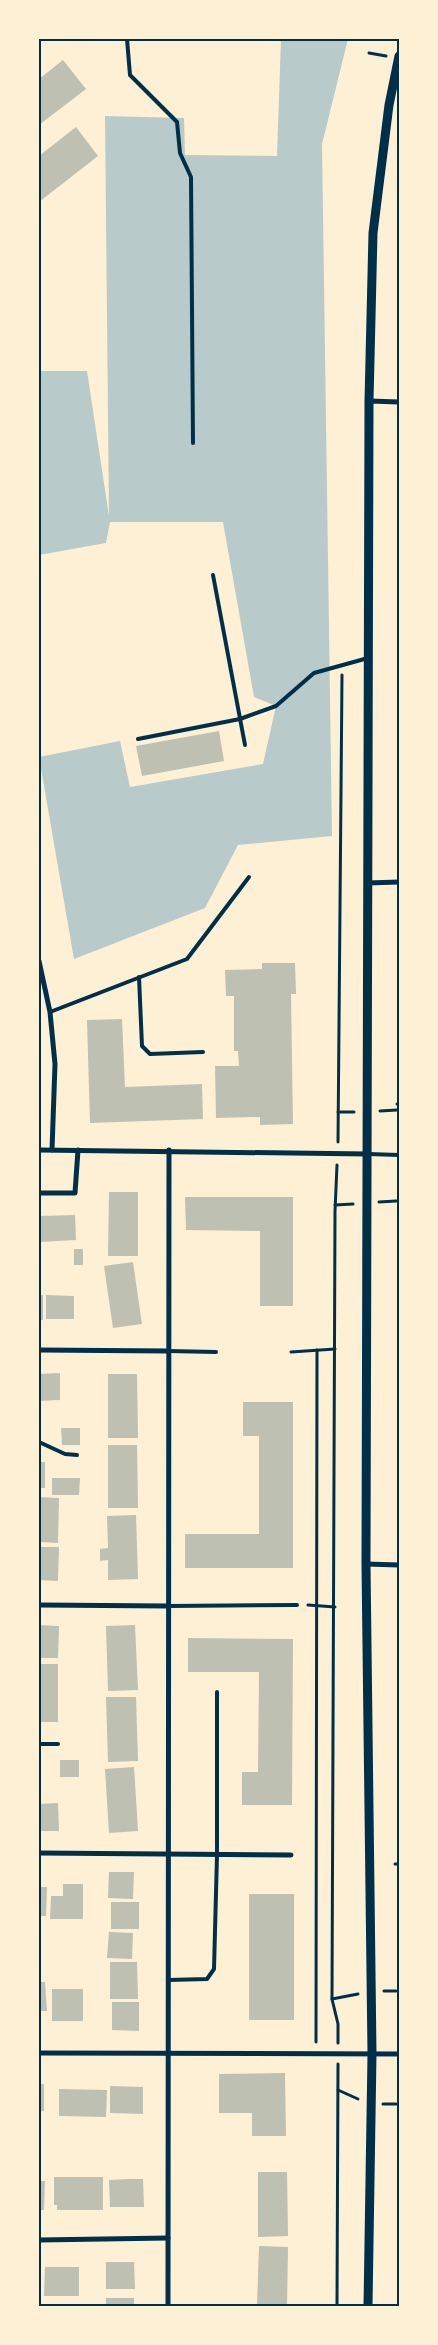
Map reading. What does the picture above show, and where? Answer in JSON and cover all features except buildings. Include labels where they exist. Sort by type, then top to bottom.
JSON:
[{"type":"street","points":[[368,2306],[372,2054],[366,1564],[369,400],[373,233],[389,106],[399,56]]},
{"type":"street","points":[[369,400],[399,402]]},
{"type":"street","points":[[367,882],[399,882]]},
{"type":"street","points":[[39,961],[50,1012],[55,1064],[52,1150]]},
{"type":"street","points":[[39,1150],[169,1150],[368,1154]]},
{"type":"street","points":[[39,1193],[75,1193],[78,1150]]},
{"type":"street","points":[[168,2306],[169,1150]]},
{"type":"street","points":[[39,1350],[168,1351]]},
{"type":"street","points":[[366,1564],[399,1565]]},
{"type":"street","points":[[39,1605],[168,1606]]},
{"type":"street","points":[[39,1854],[291,1855]]},
{"type":"street","points":[[39,2053],[399,2054]]},
{"type":"street","points":[[39,2240],[168,2238]]},
{"type":"lane","points":[[127,39],[130,75],[177,122],[180,153],[192,177],[193,443]]},
{"type":"lane","points":[[213,575],[245,745]]},
{"type":"lane","points":[[138,739],[240,719],[276,706],[314,673],[368,658]]},
{"type":"lane","points":[[50,1012],[187,959],[249,876]]},
{"type":"lane","points":[[140,978],[142,1046],[150,1054],[203,1052]]},
{"type":"lane","points":[[368,1154],[399,1154]]},
{"type":"lane","points":[[168,1351],[216,1352]]},
{"type":"lane","points":[[39,1442],[65,1454],[77,1454]]},
{"type":"lane","points":[[168,1606],[297,1604]]},
{"type":"lane","points":[[168,1980],[207,1979],[214,1969],[217,1854],[216,1692]]},
{"type":"lane","points":[[39,1744],[58,1744]]},
{"type":"path","points":[[336,2306],[338,2024],[332,1999],[335,1607],[335,1211],[338,1154],[342,665]]},
{"type":"path","points":[[291,1352],[335,1348]]},
{"type":"path","points":[[316,2054],[317,1350]]},
{"type":"path","points":[[297,1604],[335,1607]]},
{"type":"path","points":[[394,1864],[399,1864]]},
{"type":"shaded area","points":[[281,39],[348,39],[322,144],[332,836],[238,845],[205,908],[74,959],[39,757],[120,741],[130,787],[263,764],[276,706],[254,697],[223,522],[110,522],[106,543],[39,555],[39,371],[87,371],[109,516],[105,116],[184,118],[185,155],[277,156]]}]
